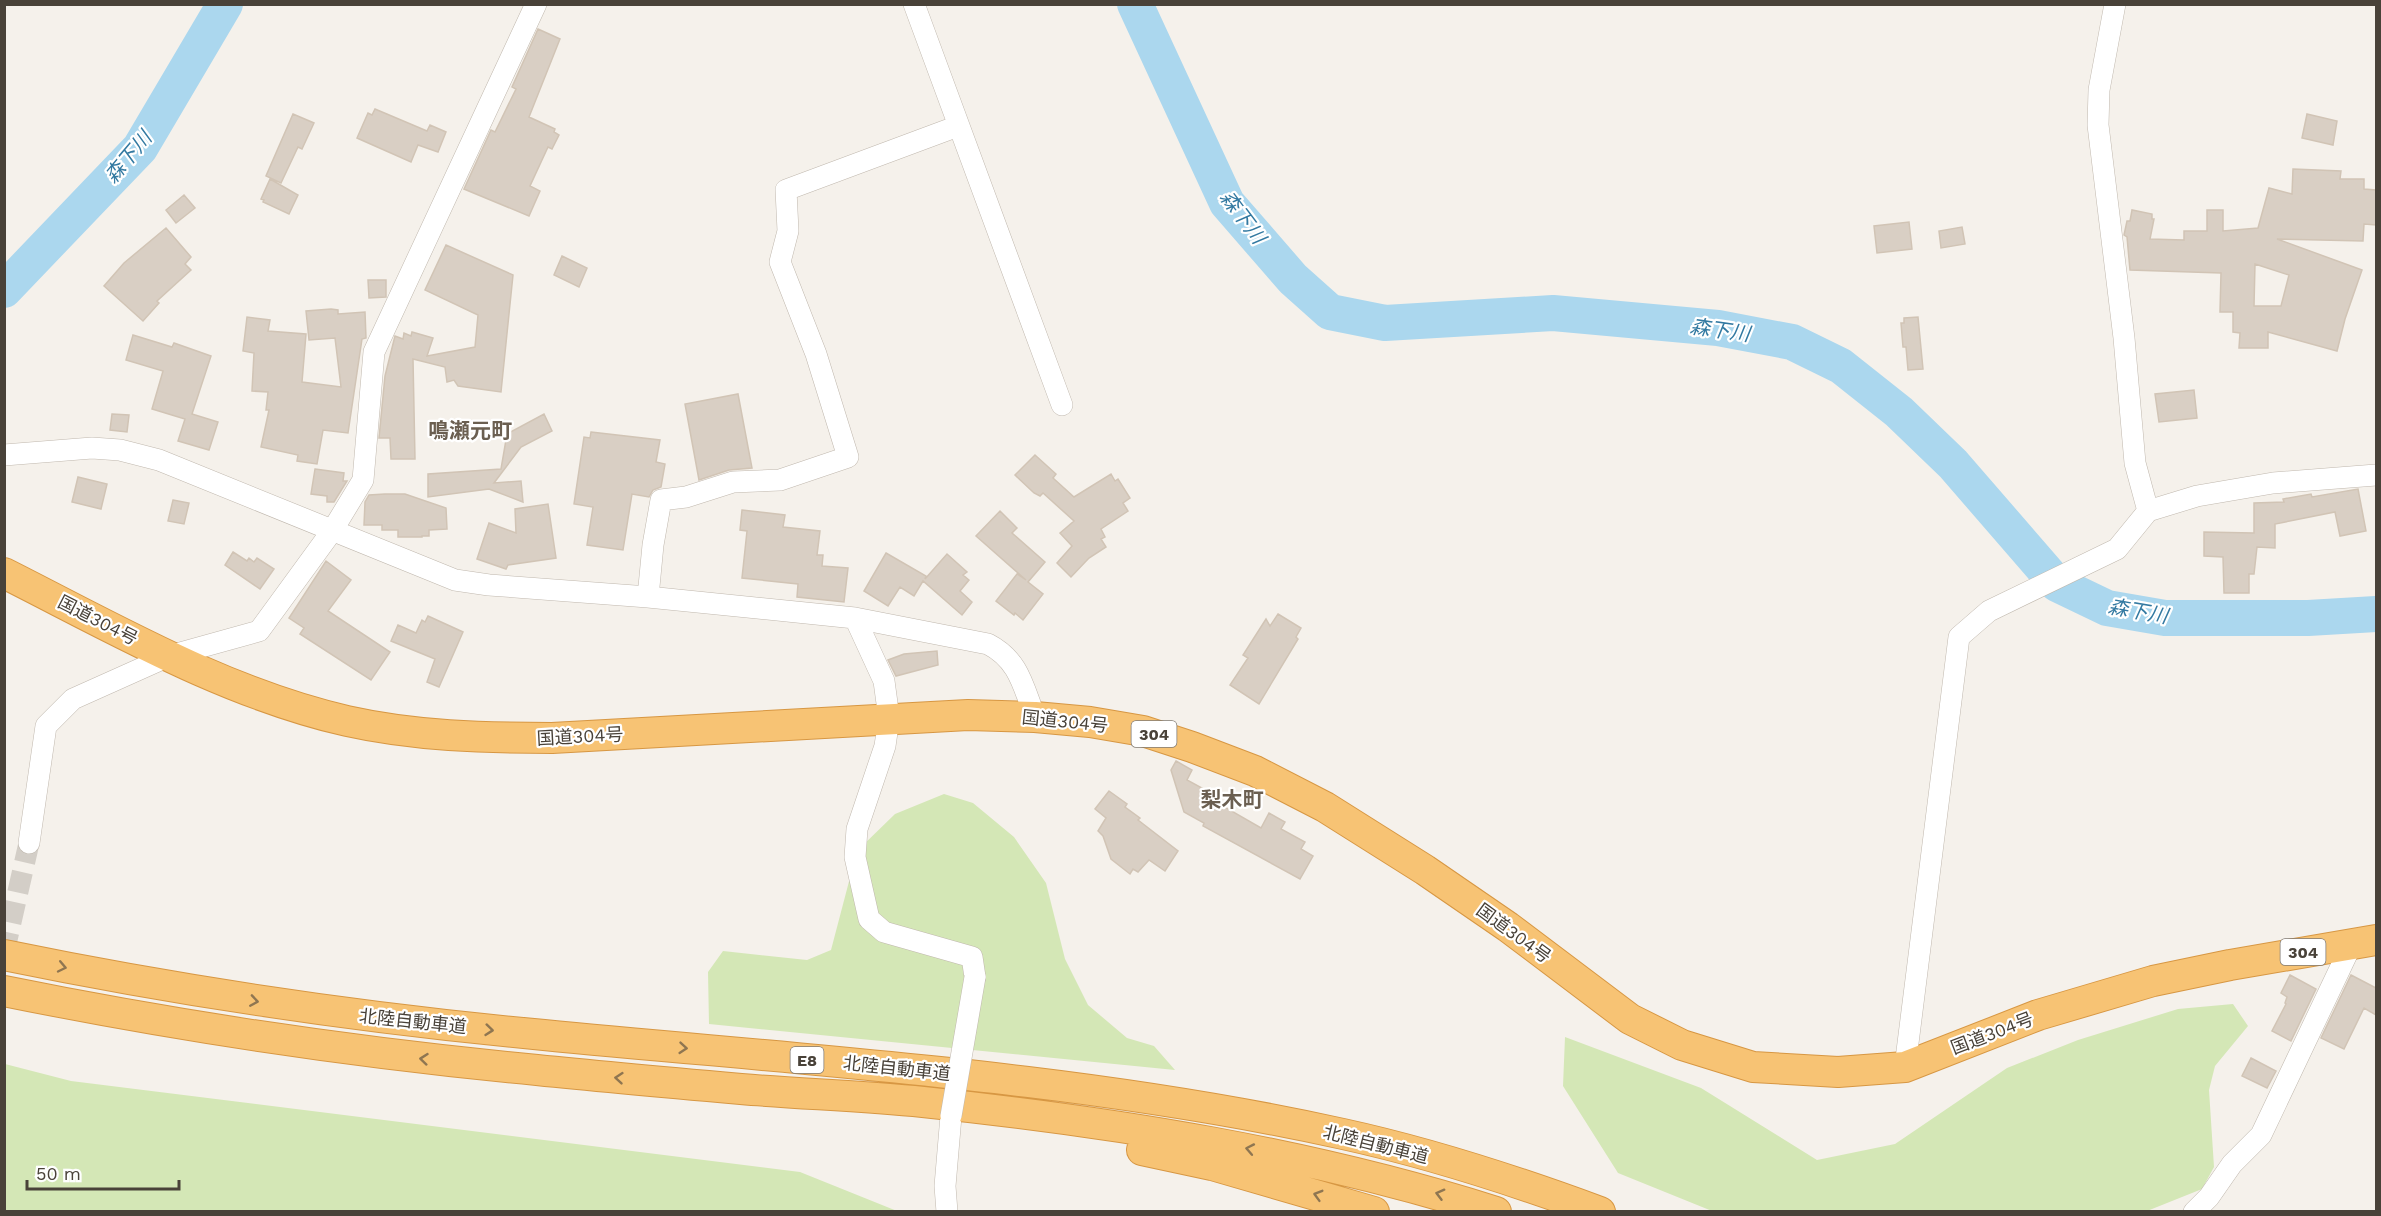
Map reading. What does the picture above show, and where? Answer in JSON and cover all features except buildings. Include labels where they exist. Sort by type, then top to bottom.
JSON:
[{"type":"highway","name":"国道304号","points":[[4,573],[169,656],[258,695],[349,722],[418,732],[488,738],[552,738],[968,715],[1035,717],[1090,722],[1143,731],[1256,771],[1325,807],[1425,870],[1508,927],[1630,1019],[1682,1045],[1753,1067],[1838,1072],[1905,1067],[2038,1015],[2153,981],[2230,965]]},
{"type":"highway","name":"304","points":[[2230,965],[2376,940]]},
{"type":"highway","name":"北陸自動車道","points":[[4,955],[186,991],[312,1010],[539,1035],[939,1072],[1109,1091],[1215,1108],[1346,1134],[1467,1168],[1600,1212]]},
{"type":"highway","name":"北陸自動車道","points":[[4,991],[182,1025],[300,1044],[415,1058],[741,1089],[921,1102],[1118,1126],[1224,1144],[1341,1168],[1496,1212]]},
{"type":"highway","points":[[741,1089],[792,1098],[922,1111],[1026,1126],[1212,1165],[1374,1212]]},
{"type":"street","points":[[29,843],[46,726],[73,699],[169,656],[259,631],[332,531],[363,480],[374,352],[536,4]]},
{"type":"street","points":[[914,4],[1062,405]]},
{"type":"street","points":[[2115,4],[2099,90],[2098,125],[2124,338],[2135,463],[2148,511]]},
{"type":"street","points":[[648,597],[653,545],[661,500],[686,497],[733,482],[780,480],[848,457],[816,354],[780,262],[788,231],[786,190],[958,126]]},
{"type":"street","points":[[4,455],[92,448],[120,450],[159,460],[455,580],[855,618],[988,644],[1003,651],[1015,665],[1035,717]]},
{"type":"street","points":[[1905,1067],[1959,637],[1989,611],[2117,549],[2148,511],[2197,496],[2273,483],[2376,475]]},
{"type":"street","points":[[855,618],[884,681],[889,718],[885,746],[857,829],[855,857],[869,919],[884,932],[972,957],[975,977],[951,1116],[945,1186],[947,1212]]},
{"type":"street","points":[[2230,965],[2376,952]]},
{"type":"street","points":[[2194,1212],[2209,1197],[2232,1164],[2261,1135],[2347,954]]},
{"type":"green space","points":[[944,794],[973,803],[1014,837],[1046,883],[1065,959],[1088,1005],[1127,1038],[1154,1046],[1175,1070],[709,1024],[708,972],[723,951],[807,960],[831,950],[857,851],[895,814]]},
{"type":"green space","points":[[2233,1004],[2248,1026],[2215,1066],[2209,1090],[2214,1167],[2202,1189],[2147,1211],[1712,1211],[1618,1173],[1563,1086],[1565,1037],[1701,1088],[1817,1160],[1895,1144],[2007,1068],[2078,1040],[2178,1009]]},
{"type":"green space","points":[[5,1064],[71,1081],[800,1172],[897,1211],[5,1211]]},
{"type":"waterway","name":"森下川","points":[[4,290],[140,148],[225,4]]},
{"type":"waterway","name":"森下川","points":[[1135,4],[1227,203],[1293,279],[1330,312],[1385,323],[1553,313],[1718,328],[1792,342],[1841,366],[1899,412],[1953,464],[2057,584],[2107,608],[2165,618],[2308,618],[2376,614]]},
{"type":"tunnel","points":[[4,953],[29,843]]},
{"type":"district","name":"鳴瀬元町","points":[[470,430]]},
{"type":"district","name":"梨木町","points":[[1232,799]]}]
